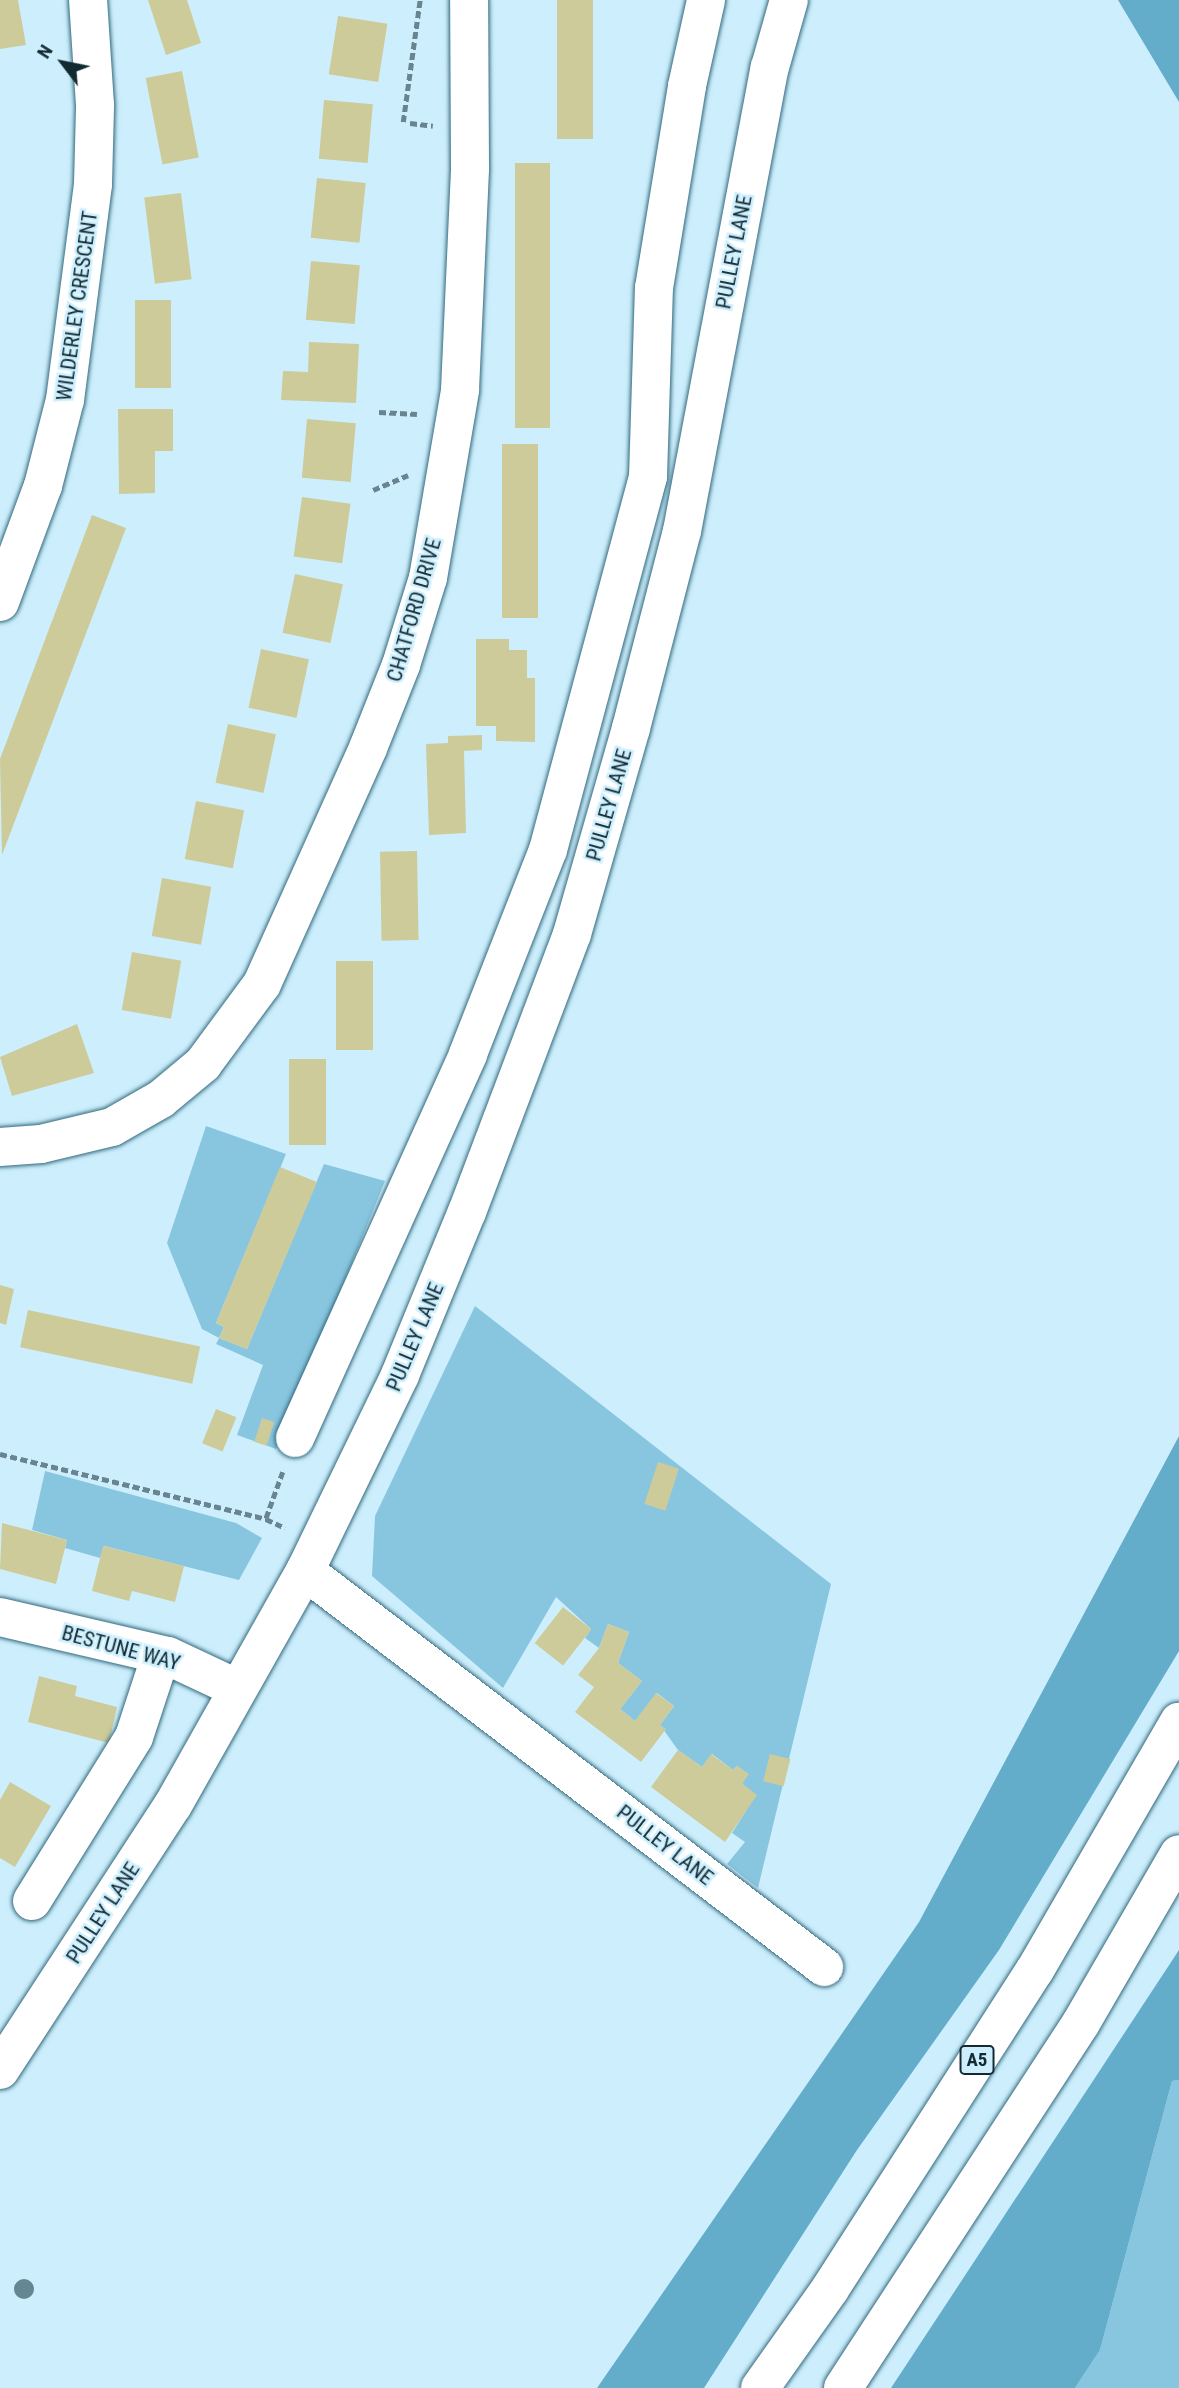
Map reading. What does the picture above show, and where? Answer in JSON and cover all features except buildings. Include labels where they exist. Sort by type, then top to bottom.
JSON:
[{"type":"main road","name":"WILDERLEY CRESCENT","points":[[0,602],[43,485],[65,400],[93,184],[95,105],[88,0]]},
{"type":"main road","name":"CHATFORD DRIVE","points":[[0,1147],[41,1144],[112,1127],[161,1099],[203,1065],[251,1004],[308,886],[401,665],[428,578],[460,390],[470,168],[469,0]]},
{"type":"main road","points":[[295,1438],[468,1054],[548,850],[648,477],[654,288],[687,86],[706,0]]},
{"type":"main road","name":"PULLEY LANE","points":[[0,2070],[173,1805],[310,1557],[400,1376],[572,933],[682,531],[770,67],[789,0]]},
{"type":"main road","name":"PULLEY LANE","points":[[310,1557],[824,1967]]},
{"type":"main road","name":"BESTUNE WAY","points":[[0,1617],[161,1655],[238,1689]]},
{"type":"main road","points":[[32,1901],[134,1737],[161,1655]]},
{"type":"main road","name":"A5","points":[[760,2388],[830,2289],[1035,1970],[1179,1722]]},
{"type":"main road","points":[[843,2388],[1081,2023],[1179,1854]]},
{"type":"path","points":[[403,122],[420,0]]},
{"type":"path","points":[[379,412],[424,414]]},
{"type":"path","points":[[266,1519],[295,1438]]},
{"type":"path","points":[[0,1454],[266,1519],[310,1557]]},
{"type":"shaded area","points":[[1118,0],[1179,0],[1179,102]]},
{"type":"shaded area","points":[[206,1126],[286,1154],[216,1323],[224,1327],[219,1338],[202,1329],[167,1243]]},
{"type":"shaded area","points":[[324,1164],[385,1181],[276,1449],[237,1435],[263,1365],[216,1344],[219,1338],[247,1349]]},
{"type":"shaded area","points":[[475,1306],[831,1584],[758,1888],[727,1864],[745,1842],[732,1833],[756,1795],[742,1784],[748,1774],[737,1766],[733,1770],[712,1754],[702,1767],[678,1750],[660,1725],[674,1706],[657,1693],[635,1721],[620,1709],[642,1681],[618,1663],[629,1632],[608,1624],[599,1648],[585,1638],[591,1629],[556,1597],[503,1688],[372,1576],[375,1516]]},
{"type":"shaded area","points":[[1179,1436],[1179,1651],[999,1950],[857,2150],[704,2388],[597,2388],[919,1922]]},
{"type":"shaded area","points":[[45,1471],[236,1523],[262,1538],[239,1580],[104,1546],[100,1558],[65,1548],[67,1540],[32,1530]]},
{"type":"shaded area","points":[[1179,1950],[1179,2080],[1172,2081],[1100,2350],[1075,2388],[891,2388]]},
{"type":"shaded area","points":[[1179,2080],[1179,2388],[1075,2388],[1100,2350],[1172,2081]]}]
